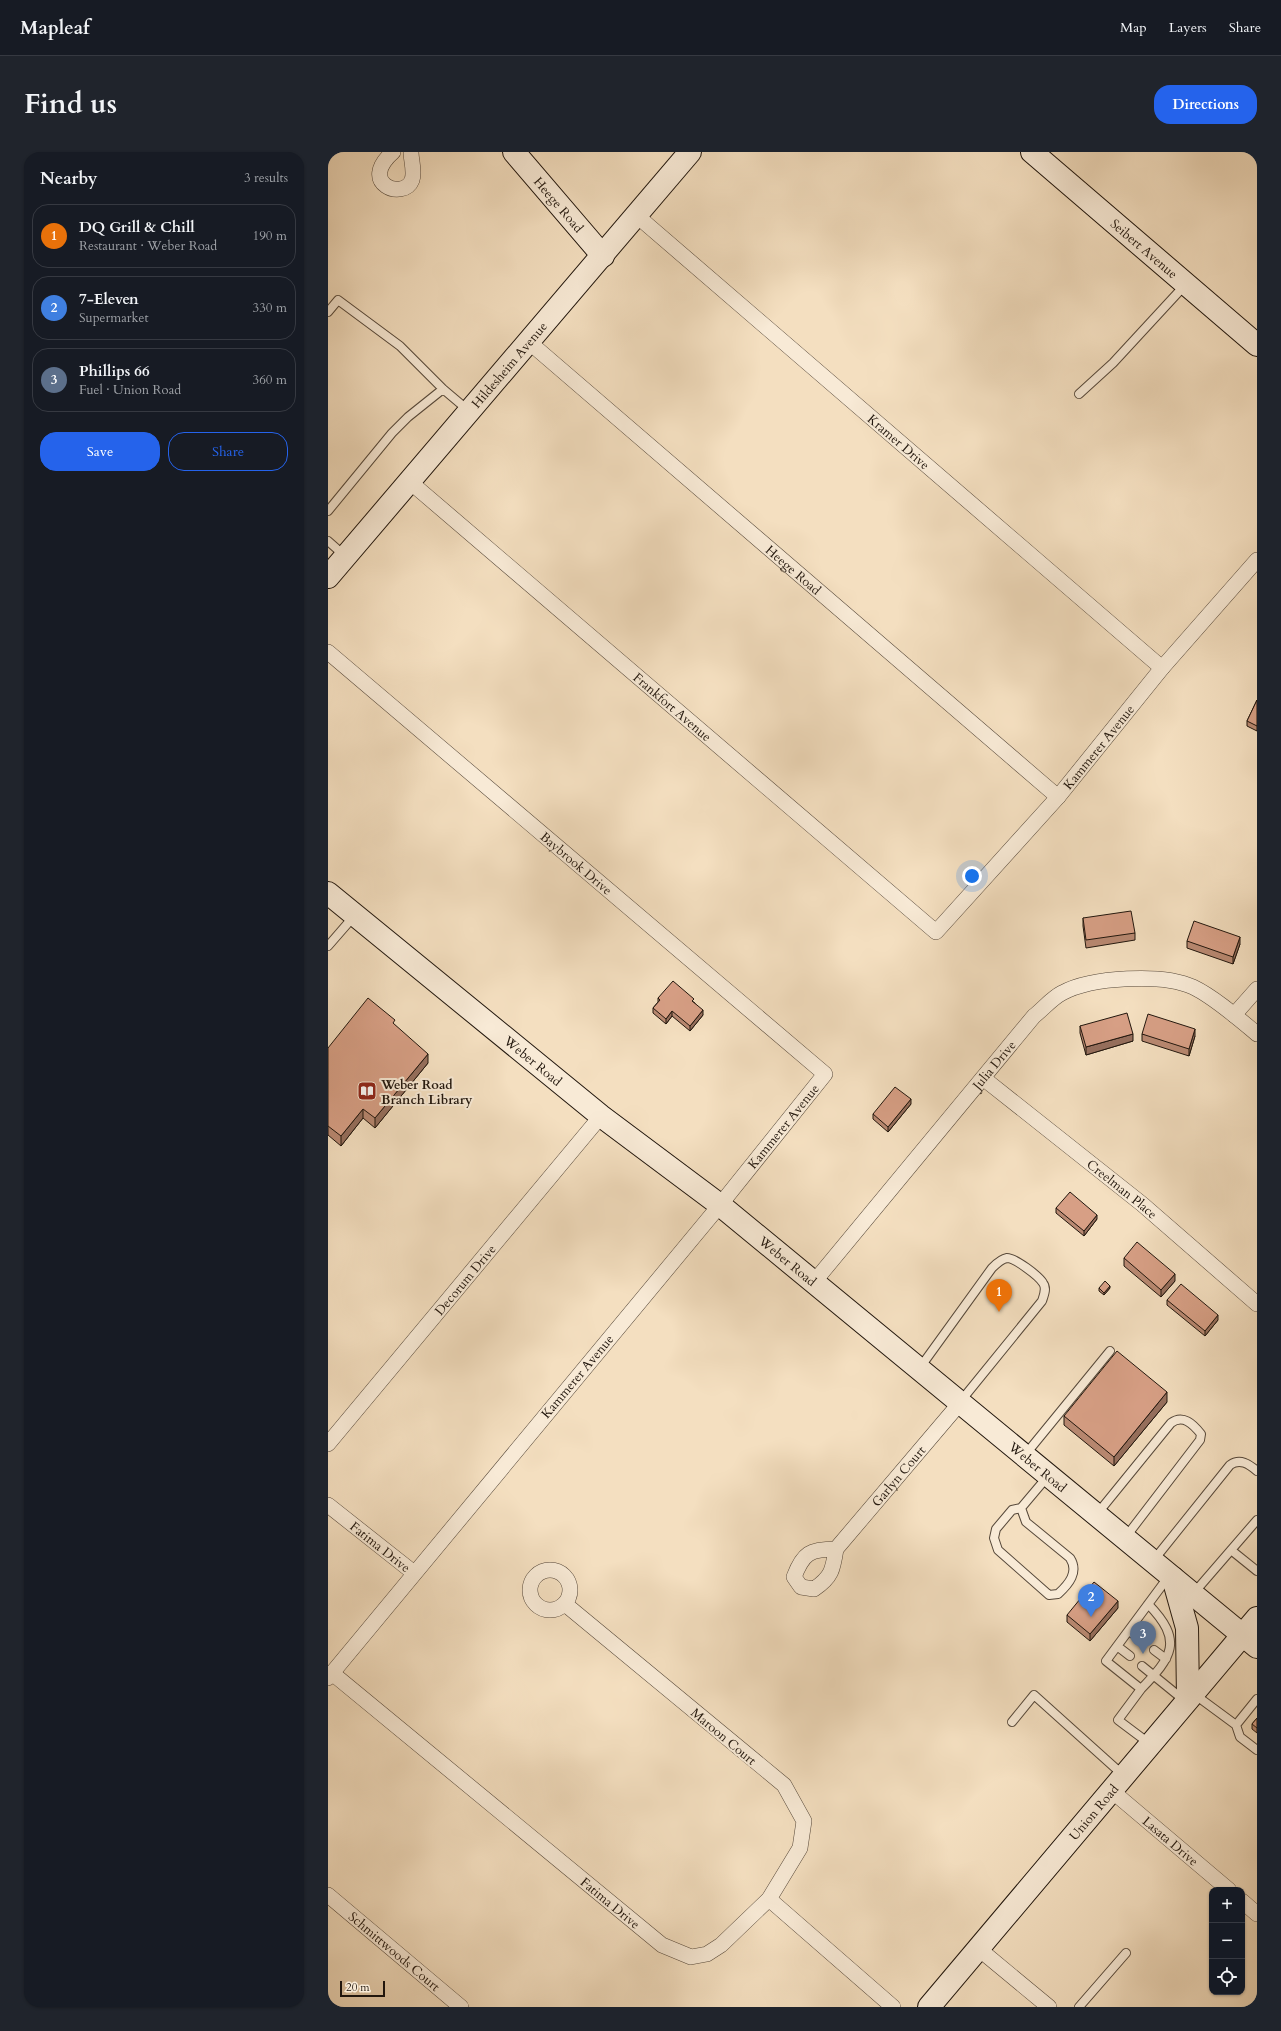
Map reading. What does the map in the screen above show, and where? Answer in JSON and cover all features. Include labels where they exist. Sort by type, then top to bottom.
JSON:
[{"type":"main road","name":"Heege Road","points":[[514,152],[603,256]]},
{"type":"main road","name":"Hildesheim Avenue","points":[[328,577],[603,256],[690,152]]},
{"type":"main road","name":"Seibert Avenue","points":[[1032,152],[1257,345]]},
{"type":"main road","name":"Weber Road","points":[[328,893],[601,1116],[720,1205],[1250,1641]]},
{"type":"main road","points":[[1171,1577],[1187,1628],[1189,1698]]},
{"type":"main road","name":"Union Road","points":[[930,2007],[1189,1698],[1250,1641],[1257,1618]]},
{"type":"street","points":[[393,152],[382,163],[379,174],[382,182],[388,188],[399,190],[408,186],[413,179],[411,152]]},
{"type":"street","name":"Kramer Drive","points":[[636,215],[1162,668]]},
{"type":"street","name":"Heege Road","points":[[529,342],[1058,797]]},
{"type":"street","name":"Frankfort Avenue","points":[[409,481],[936,932]]},
{"type":"street","name":"Kammerer Avenue","points":[[936,932],[1058,797],[1162,668],[1257,560]]},
{"type":"street","name":"Baybrook Drive","points":[[328,652],[825,1074]]},
{"type":"street","name":"Julia Drive","points":[[814,1282],[1034,1016],[1062,993],[1101,980],[1154,979],[1193,987],[1234,1015],[1257,1034]]},
{"type":"street","points":[[1234,1015],[1257,988]]},
{"type":"street","name":"Kammerer Avenue","points":[[330,1675],[720,1205],[825,1074]]},
{"type":"street","name":"Creelman Place","points":[[983,1078],[1142,1204],[1257,1304]]},
{"type":"street","name":"Decorum Drive","points":[[328,1444],[601,1116]]},
{"type":"street","name":"Garlyn Court","points":[[836,1549],[960,1403]]},
{"type":"street","name":"Fatima Drive","points":[[328,1505],[414,1573]]},
{"type":"street","name":"Maroon Court","points":[[565,1604],[784,1786],[804,1821],[800,1848],[768,1899]]},
{"type":"street","name":"Fatima Drive","points":[[330,1675],[662,1945],[691,1957],[707,1954],[721,1945],[768,1899]]},
{"type":"street","name":"Lasata Drive","points":[[1118,1783],[1226,1887]]},
{"type":"street","name":"Schmittwoods Court","points":[[328,1896],[461,2007]]},
{"type":"street","points":[[768,1899],[893,2007]]},
{"type":"street","points":[[1245,1904],[1257,1914]]},
{"type":"street","points":[[979,1949],[1049,2007]]},
{"type":"lane","points":[[1079,394],[1113,363],[1186,284]]},
{"type":"lane","points":[[328,312],[338,300],[400,346],[443,389],[469,411]]},
{"type":"lane","points":[[328,511],[392,433],[408,417],[443,389]]},
{"type":"lane","points":[[328,541],[345,557]]},
{"type":"lane","points":[[328,946],[355,915]]},
{"type":"lane","points":[[919,1369],[992,1268],[1000,1260],[1008,1258],[1017,1261],[1043,1282],[1045,1290],[1042,1301],[960,1403]]},
{"type":"lane","points":[[1024,1456],[1110,1350]]},
{"type":"lane","points":[[1096,1515],[1171,1423],[1181,1418],[1189,1422],[1201,1434],[1200,1440],[1125,1538]]},
{"type":"lane","points":[[1152,1561],[1230,1465],[1235,1462],[1241,1462],[1257,1471]]},
{"type":"lane","points":[[1021,1508],[1026,1522],[1070,1558],[1074,1564],[1075,1570],[1072,1576],[1058,1594],[1049,1595],[998,1550],[995,1544],[996,1529],[1012,1510],[1021,1508],[1049,1475]]},
{"type":"lane","points":[[1193,1594],[1257,1520]]},
{"type":"lane","points":[[1231,1550],[1257,1571]]},
{"type":"lane","points":[[1141,1690],[1106,1662],[1148,1604],[1171,1577]]},
{"type":"lane","points":[[1148,1604],[1161,1618],[1167,1629],[1170,1641],[1166,1659],[1118,1720],[1150,1745]]},
{"type":"lane","points":[[1129,1630],[1143,1641]]},
{"type":"lane","points":[[1117,1646],[1130,1656]]},
{"type":"lane","points":[[1154,1650],[1166,1659]]},
{"type":"lane","points":[[1142,1666],[1189,1698],[1236,1725],[1240,1737],[1257,1750]]},
{"type":"lane","points":[[1012,1722],[1034,1695],[1118,1783]]},
{"type":"lane","points":[[1236,1725],[1257,1699]]},
{"type":"lane","points":[[1079,2007],[1126,1952]]},
{"type":"building","points":[[1257,700],[1257,726],[1247,721]]},
{"type":"building","points":[[1131,911],[1135,933],[1086,940],[1083,918]]},
{"type":"building","points":[[1194,921],[1240,937],[1233,957],[1187,941]]},
{"type":"building","points":[[673,981],[694,999],[692,1001],[703,1010],[690,1026],[672,1011],[666,1019],[653,1008],[660,1000],[658,998]]},
{"type":"building","name":"Weber Road Branch Library","points":[[368,998],[395,1020],[393,1023],[428,1054],[375,1118],[363,1109],[341,1136],[328,1126],[328,1048]]},
{"type":"building","points":[[1127,1013],[1133,1034],[1086,1047],[1080,1026]]},
{"type":"building","points":[[1148,1014],[1195,1029],[1189,1049],[1142,1034]]},
{"type":"building","points":[[895,1087],[911,1099],[888,1127],[873,1114]]},
{"type":"building","points":[[1070,1192],[1097,1215],[1084,1231],[1056,1208]]},
{"type":"building","points":[[1137,1242],[1175,1274],[1161,1290],[1124,1258]]},
{"type":"building","points":[[1105,1281],[1110,1286],[1104,1293],[1099,1288]]},
{"type":"building","points":[[1181,1284],[1218,1315],[1205,1331],[1167,1300]]},
{"type":"building","points":[[1117,1351],[1167,1392],[1114,1457],[1064,1416]]},
{"type":"building","points":[[1094,1582],[1118,1601],[1090,1634],[1067,1615]]},
{"type":"building","points":[[1257,1718],[1257,1728],[1252,1724]]},
{"type":"place","name":"Weber Road Branch Library","points":[[367,1091]]},
{"type":"place","name":"DQ Grill & Chill","points":[[999,1312]]},
{"type":"place","name":"7-Eleven","points":[[1091,1617]]},
{"type":"place","name":"Phillips 66","points":[[1143,1654]]}]
